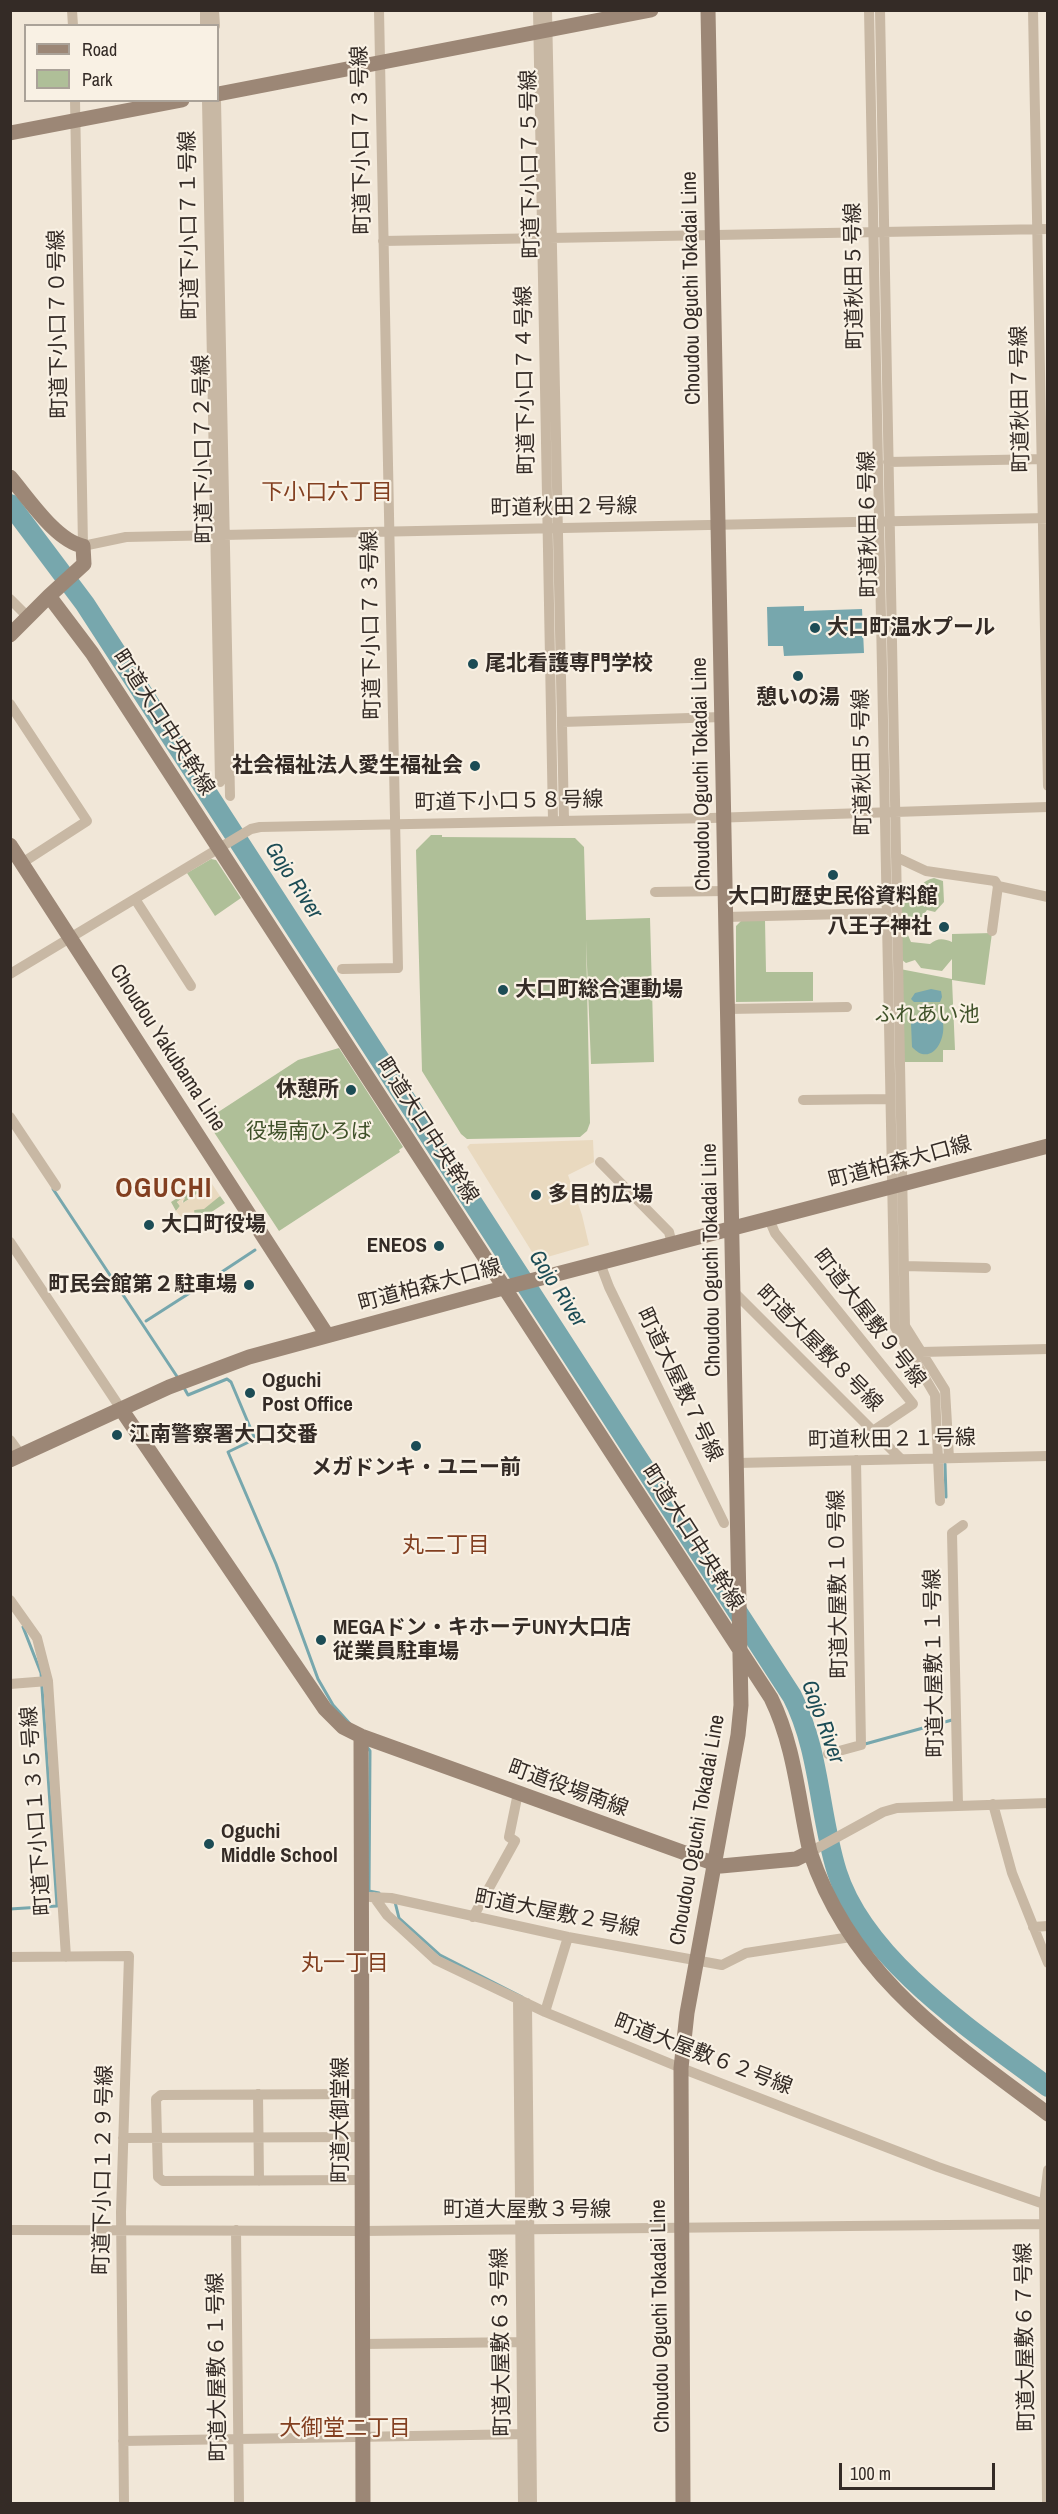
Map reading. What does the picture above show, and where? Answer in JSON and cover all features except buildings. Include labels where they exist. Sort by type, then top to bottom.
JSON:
[{"type":"street","name":"町道下小口７３号線","points":[[342,969],[398,968],[379,10]]},
{"type":"street","points":[[538,10],[543,31]]},
{"type":"street","name":"町道下小口７５号線","points":[[548,10],[543,31],[553,528],[562,722],[559,820]]},
{"type":"street","points":[[219,94],[651,10]]},
{"type":"street","name":"Choudou Oguchi Tokadai Line","points":[[683,2504],[681,2068],[696,1961],[740,1720],[734,1292],[708,10]]},
{"type":"street","name":"町道秋田５号線","points":[[869,10],[878,232],[884,521]]},
{"type":"street","name":"町道秋田６号線","points":[[880,10],[878,232],[888,462],[884,521],[889,811],[896,857],[897,1185],[904,1266],[905,1326],[945,1390],[944,1458]]},
{"type":"street","name":"町道秋田７号線","points":[[1033,10],[1042,229],[1047,786]]},
{"type":"street","name":"町道下小口７０号線","points":[[75,102],[83,546]]},
{"type":"street","points":[[10,133],[172,102]]},
{"type":"street","name":"町道下小口７１号線","points":[[207,102],[220,535],[220,782]]},
{"type":"street","name":"町道下小口７２号線","points":[[216,102],[220,535],[230,796]]},
{"type":"street","points":[[383,241],[1042,229]]},
{"type":"street","points":[[888,462],[1044,459]]},
{"type":"street","points":[[10,477],[57,532],[75,545],[83,546],[84,564],[27,616],[10,635]]},
{"type":"street","name":"町道秋田２号線","points":[[83,546],[126,537],[1045,518]]},
{"type":"street","points":[[553,528],[559,820]]},
{"type":"street","name":"町道大口中央幹線","points":[[52,593],[510,1286],[739,1643],[782,1721],[810,1852]]},
{"type":"street","points":[[10,599],[27,616]]},
{"type":"street","points":[[10,704],[87,820],[22,863]]},
{"type":"street","points":[[562,722],[722,717]]},
{"type":"street","name":"町道下小口５８号線","points":[[10,974],[250,830],[278,825],[1047,807]]},
{"type":"street","name":"町道秋田５号線","points":[[889,811],[886,913],[890,1099],[897,1185],[895,1327],[935,1395],[944,1458],[940,1502]]},
{"type":"street","name":"Choudou Yakubama Line","points":[[10,845],[327,1335]]},
{"type":"street","points":[[896,857],[926,871],[995,881],[998,886],[992,931]]},
{"type":"street","points":[[998,886],[1047,897]]},
{"type":"street","points":[[655,892],[725,891]]},
{"type":"street","points":[[135,899],[191,986]]},
{"type":"street","points":[[726,917],[886,913]]},
{"type":"street","points":[[728,1009],[847,1006]]},
{"type":"street","points":[[803,1100],[890,1099]]},
{"type":"street","points":[[10,1117],[56,1186]]},
{"type":"street","name":"町道柏森大口線","points":[[16,1458],[209,1370],[327,1335],[510,1286],[1047,1146]]},
{"type":"street","points":[[600,1162],[669,1232],[672,1244]]},
{"type":"street","name":"町道大屋敷９号線","points":[[769,1219],[775,1233],[913,1404],[873,1431]]},
{"type":"street","points":[[12,1248],[122,1409]]},
{"type":"street","name":"町道大屋敷７号線","points":[[600,1263],[609,1287],[724,1523]]},
{"type":"street","points":[[904,1266],[986,1268]]},
{"type":"street","name":"町道大屋敷８号線","points":[[734,1292],[901,1459]]},
{"type":"street","points":[[921,1352],[1047,1349]]},
{"type":"street","name":"町道役場南線","points":[[122,1409],[325,1709],[343,1727],[361,1736],[714,1864],[728,1867],[796,1859],[810,1852]]},
{"type":"street","points":[[10,1440],[16,1458]]},
{"type":"street","name":"町道秋田２１号線","points":[[737,1463],[1047,1456]]},
{"type":"street","name":"町道大屋敷１０号線","points":[[828,1754],[861,1745],[856,1460]]},
{"type":"street","name":"町道大屋敷１１号線","points":[[958,1805],[952,1533],[963,1525]]},
{"type":"street","name":"町道下小口１３５号線","points":[[10,1600],[37,1638],[48,1681],[66,1957]]},
{"type":"street","points":[[10,1684],[48,1681]]},
{"type":"street","name":"町道大御堂線","points":[[361,1736],[367,1896],[362,2094],[363,2504]]},
{"type":"street","points":[[472,1917],[515,1841],[509,1837],[518,1793]]},
{"type":"street","points":[[1047,1803],[897,1808],[884,1812],[810,1852],[824,1891],[851,1937],[888,1982],[933,2028],[1047,2114]]},
{"type":"street","points":[[993,1804],[1012,1873],[1047,1963]]},
{"type":"street","name":"町道大屋敷２号線","points":[[367,1896],[391,1898],[568,1937],[696,1961],[727,1964],[746,1953],[851,1937]]},
{"type":"street","name":"町道大屋敷６２号線","points":[[367,1896],[436,1960],[545,2012],[681,2068],[938,2167],[1044,2204]]},
{"type":"street","points":[[1033,1927],[1047,1926]]},
{"type":"street","points":[[545,2012],[568,1937]]},
{"type":"street","name":"町道下小口１２９号線","points":[[10,1957],[129,1956],[121,2230],[124,2504]]},
{"type":"street","name":"町道大屋敷６３号線","points":[[523,2001],[527,2434],[523,2504]]},
{"type":"street","points":[[258,2094],[259,2181]]},
{"type":"street","points":[[362,2094],[160,2095],[156,2099],[158,2177],[163,2181],[362,2180]]},
{"type":"street","points":[[123,2138],[362,2137]]},
{"type":"street","name":"町道大屋敷６７号線","points":[[1047,2170],[1044,2204],[1047,2504]]},
{"type":"street","name":"町道大屋敷３号線","points":[[10,2230],[362,2231],[1045,2224]]},
{"type":"street","name":"町道大屋敷６１号線","points":[[236,2230],[239,2504]]},
{"type":"street","points":[[363,2344],[526,2342]]},
{"type":"street","points":[[123,2441],[527,2434],[532,2504]]},
{"type":"green space","name":"大口町総合運動場","points":[[431,835],[575,838],[584,847],[586,920],[650,918],[654,1062],[591,1064],[586,940],[590,1123],[587,1131],[580,1137],[467,1139],[461,1134],[422,1071],[416,850]]},
{"type":"green space","points":[[211,859],[216,860],[241,898],[215,916],[187,873]]},
{"type":"green space","name":"ふれあい池","points":[[934,878],[943,881],[944,902],[935,912],[927,910],[922,917],[917,917],[907,933],[911,942],[930,944],[940,939],[952,942],[952,934],[992,933],[985,985],[952,980],[955,1050],[943,1050],[943,1062],[902,1062],[900,969],[952,979],[952,959],[942,971],[921,968],[915,960],[906,963],[898,957],[896,909],[923,883]]},
{"type":"green space","points":[[765,920],[766,972],[813,972],[813,1001],[736,1002],[736,926],[741,921]]},
{"type":"green space","name":"役場南ひろば","points":[[339,1048],[403,1147],[399,1150],[400,1152],[279,1231],[206,1120],[298,1060]]},
{"type":"green space","points":[[209,1178],[212,1184],[183,1203],[184,1197],[177,1202],[180,1206],[176,1211],[171,1202]]},
{"type":"green space","points":[[220,1196],[225,1203],[198,1221],[193,1211]]},
{"type":"shaded area","name":"多目的広場","points":[[593,1140],[594,1162],[568,1175],[582,1215],[589,1245],[537,1260],[467,1147],[470,1144]]},
{"type":"shaded area","points":[[212,1184],[220,1196],[204,1209],[194,1210],[195,1217],[186,1223],[185,1216],[181,1217],[176,1211],[180,1206],[177,1202],[183,1198],[183,1195],[185,1199],[183,1203]]},
{"type":"water","name":"大口町温水プール","points":[[804,606],[804,611],[862,609],[864,653],[784,656],[783,646],[768,646],[767,607]]},
{"type":"water","points":[[931,989],[941,991],[940,1002],[914,1002],[911,999],[915,993]]},
{"type":"water","points":[[925,1012],[943,1023],[943,1030],[942,1038],[935,1050],[925,1054],[912,1047],[911,1023]]},
{"type":"waterway","name":"Gojo River","points":[[10,504],[85,604],[792,1696],[814,1760],[826,1828],[837,1872],[851,1905],[872,1936],[926,1993],[1048,2087]]},
{"type":"waterway","points":[[53,1189],[178,1378]]},
{"type":"waterway","points":[[202,1285],[255,1250]]},
{"type":"waterway","points":[[146,1321],[199,1287]]},
{"type":"waterway","points":[[183,1386],[188,1395],[227,1379],[231,1382],[255,1439],[228,1452],[276,1564],[318,1679],[333,1705],[351,1725]]},
{"type":"waterway","points":[[945,1464],[946,1497]]},
{"type":"waterway","points":[[10,1909],[57,1906],[41,1673],[23,1627]]},
{"type":"waterway","points":[[865,1744],[952,1720]]},
{"type":"waterway","points":[[367,1747],[370,1751],[369,1891],[379,1893]]},
{"type":"waterway","points":[[395,1902],[399,1918],[440,1955],[522,1997]]},
{"type":"place","name":"大口町温水プール","points":[[815,628]]},
{"type":"place","name":"尾北看護専門学校","points":[[473,664]]},
{"type":"place","name":"憩いの湯","points":[[798,676]]},
{"type":"place","name":"社会福祉法人愛生福祉会","points":[[475,766]]},
{"type":"place","name":"大口町歴史民俗資料館","points":[[833,875]]},
{"type":"place","name":"八王子神社","points":[[944,927]]},
{"type":"place","name":"大口町総合運動場","points":[[503,990]]},
{"type":"place","name":"休憩所","points":[[351,1090]]},
{"type":"place","name":"多目的広場","points":[[536,1195]]},
{"type":"place","name":"大口町役場","points":[[149,1225]]},
{"type":"place","name":"ENEOS","points":[[439,1246]]},
{"type":"place","name":"町民会館第２駐車場","points":[[249,1285]]},
{"type":"place","name":"Oguchi Post Office","points":[[250,1393]]},
{"type":"place","name":"江南警察署大口交番","points":[[117,1435]]},
{"type":"place","name":"メガドンキ・ユニー前","points":[[416,1446]]},
{"type":"place","name":"MEGAドン・キホーテUNY大口店 従業員駐車場","points":[[321,1640]]},
{"type":"place","name":"Oguchi Middle School","points":[[209,1844]]},
{"type":"district","name":"下小口六丁目","points":[[327,493]]},
{"type":"district","name":"OGUCHI","points":[[164,1190]]},
{"type":"district","name":"丸二丁目","points":[[446,1546]]},
{"type":"district","name":"丸一丁目","points":[[345,1964]]},
{"type":"district","name":"大御堂二丁目","points":[[345,2429]]}]
